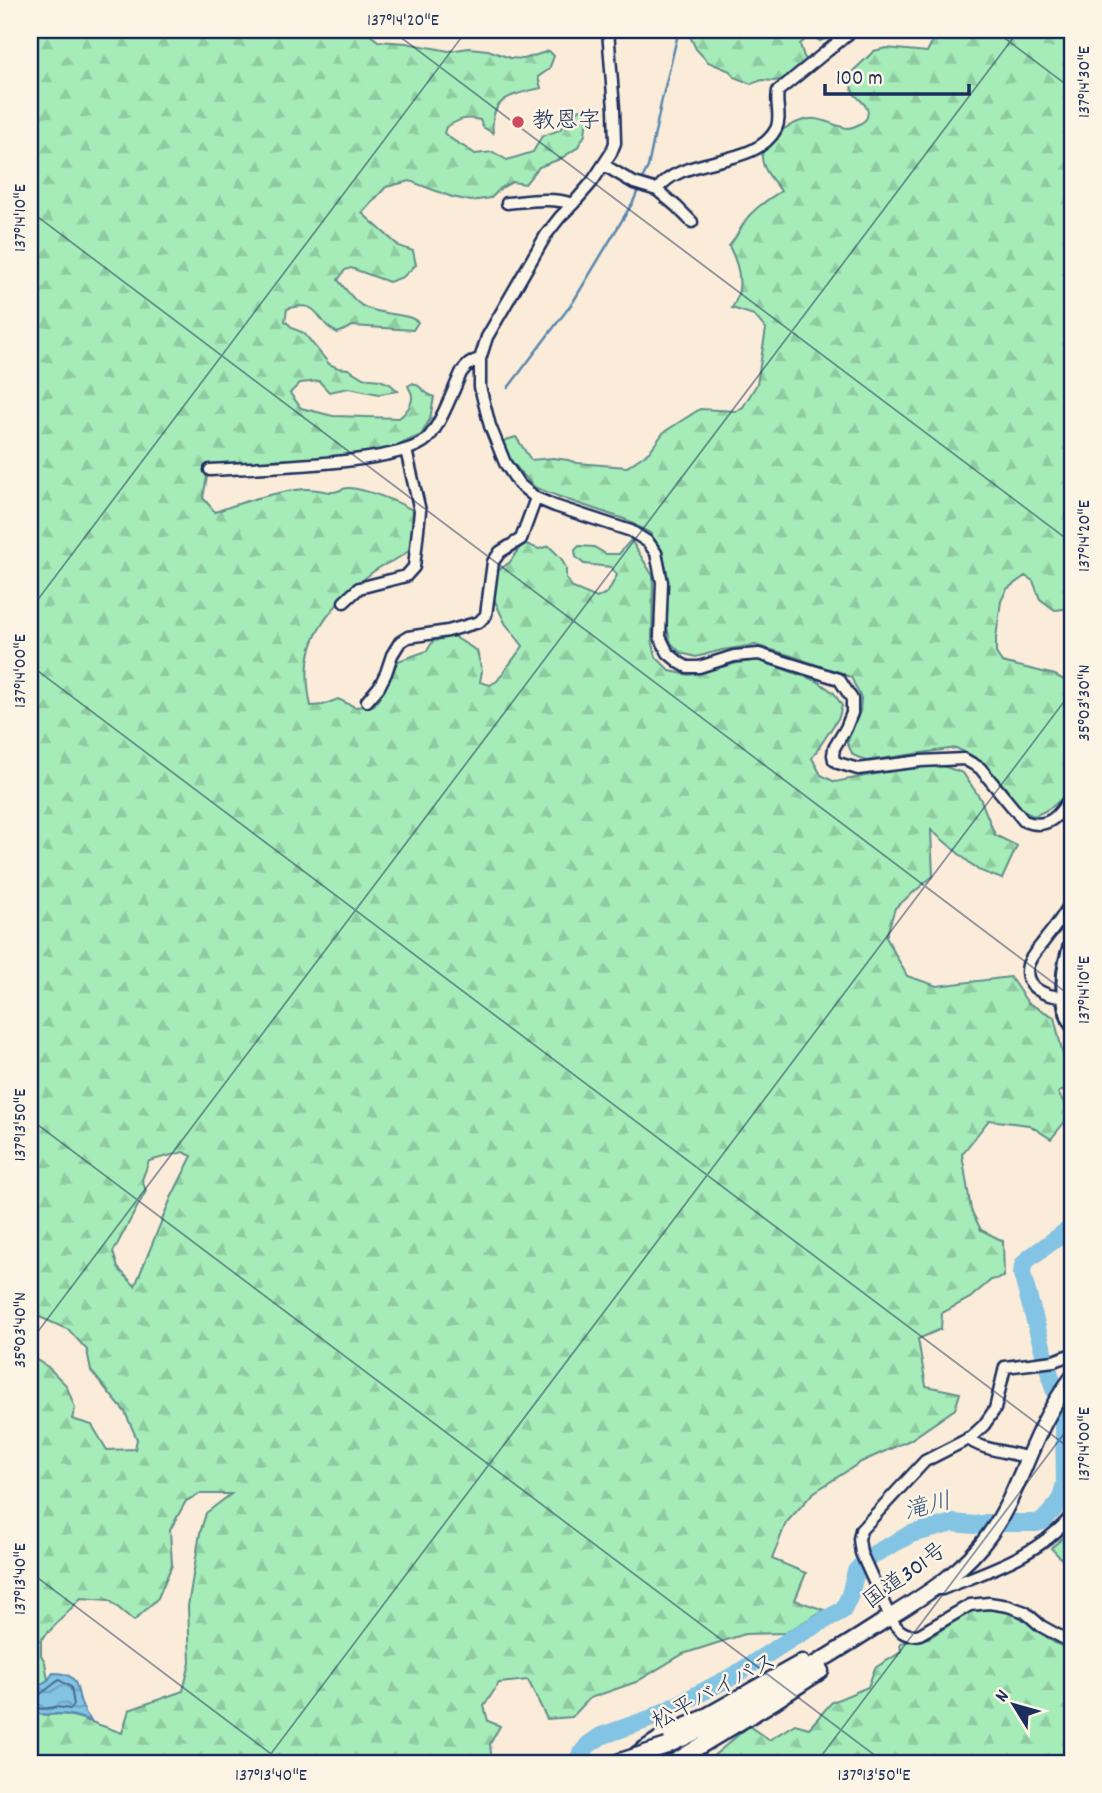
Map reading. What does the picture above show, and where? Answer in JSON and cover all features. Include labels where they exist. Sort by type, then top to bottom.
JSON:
[{"type":"highway","name":"国道301号","points":[[833,1653],[935,1589],[969,1560],[991,1533],[1009,1503],[1043,1424],[1070,1382]]},
{"type":"highway","name":"松平バイパス","points":[[614,1763],[667,1746],[705,1729],[833,1653]]},
{"type":"highway","points":[[672,1763],[811,1678],[828,1664],[833,1653]]},
{"type":"highway","points":[[625,1763],[667,1734],[730,1704],[799,1662],[816,1663]]},
{"type":"main road","points":[[1072,942],[1064,974],[1064,997],[1072,1025]]},
{"type":"street","points":[[608,30],[615,143],[604,165],[546,235],[487,337],[480,359],[480,387],[490,426],[505,463],[519,484],[536,498],[631,531],[648,542],[656,553],[662,582],[660,636],[668,653],[680,663],[687,667],[699,667],[734,656],[759,654],[839,679],[852,699],[852,713],[834,748],[834,760],[838,764],[858,769],[964,759],[980,768],[1024,821],[1033,825],[1051,821],[1072,795]]},
{"type":"street","points":[[657,190],[662,183],[696,165],[729,159],[767,141],[778,127],[778,91],[853,30]]},
{"type":"street","points":[[604,165],[634,183],[657,190],[692,222]]},
{"type":"street","points":[[507,203],[564,201],[573,204]]},
{"type":"street","points":[[211,470],[343,461],[407,450],[425,441],[434,429],[461,373],[473,361],[480,359]]},
{"type":"street","points":[[344,603],[359,588],[405,576],[414,567],[420,511],[407,450]]},
{"type":"street","points":[[367,701],[379,687],[400,642],[408,637],[448,631],[479,622],[486,615],[493,562],[500,551],[521,539],[536,498]]},
{"type":"street","points":[[1064,997],[1052,997],[1034,988],[1028,975],[1028,966],[1032,956],[1072,900]]},
{"type":"street","points":[[1072,1354],[1054,1361],[1005,1367],[995,1409],[984,1425],[968,1438],[925,1461],[861,1530],[859,1539],[861,1553],[890,1617],[903,1633],[920,1634],[970,1605],[989,1603],[1008,1605],[1025,1612],[1041,1626],[1072,1643]]},
{"type":"street","points":[[968,1438],[979,1446],[1029,1458]]},
{"type":"street","points":[[935,1589],[942,1589],[983,1573],[1039,1546],[1072,1515]]},
{"type":"green space","points":[[30,30],[364,30],[378,41],[449,51],[469,48],[488,50],[510,58],[524,59],[549,51],[554,56],[549,69],[538,77],[541,88],[512,96],[499,105],[493,121],[493,133],[483,127],[480,120],[470,118],[446,127],[444,133],[475,154],[493,152],[507,160],[533,152],[542,136],[560,130],[569,115],[581,109],[587,116],[585,135],[577,148],[560,159],[539,167],[525,184],[512,182],[491,198],[471,201],[452,197],[410,181],[386,187],[362,213],[399,246],[413,251],[416,265],[403,277],[389,282],[351,268],[345,270],[338,280],[361,305],[418,322],[413,330],[353,326],[338,333],[330,329],[313,309],[299,306],[287,309],[285,321],[304,333],[329,364],[348,369],[363,378],[380,380],[398,391],[379,394],[349,388],[329,392],[319,381],[300,383],[290,393],[301,408],[333,416],[399,418],[411,402],[412,395],[408,386],[413,383],[434,397],[430,419],[421,435],[385,451],[296,462],[209,466],[203,498],[215,512],[283,492],[309,489],[333,492],[348,488],[383,497],[415,512],[414,536],[410,549],[377,569],[356,586],[333,610],[316,634],[307,674],[311,706],[338,699],[355,707],[374,705],[398,661],[427,651],[433,641],[453,636],[477,651],[482,671],[480,682],[490,685],[497,681],[523,646],[505,623],[493,597],[494,576],[510,562],[520,547],[526,544],[539,549],[549,546],[561,558],[566,568],[566,578],[573,588],[597,598],[608,592],[617,575],[611,567],[584,564],[576,557],[575,550],[579,546],[594,547],[606,554],[619,554],[631,540],[653,576],[652,639],[656,657],[670,671],[689,675],[758,660],[817,681],[834,693],[842,706],[839,717],[812,758],[821,775],[835,782],[911,767],[940,765],[963,773],[980,798],[995,835],[1017,846],[1002,879],[978,870],[931,830],[933,876],[895,908],[886,937],[907,976],[937,986],[1010,977],[1028,1003],[1054,1017],[1064,1059],[1072,1062],[1072,1085],[1058,1093],[1071,1114],[1051,1139],[1029,1125],[989,1120],[962,1154],[971,1210],[981,1230],[1003,1241],[1004,1277],[991,1280],[970,1298],[942,1313],[941,1329],[918,1339],[926,1386],[960,1393],[955,1409],[910,1440],[861,1462],[813,1493],[786,1523],[772,1559],[806,1573],[795,1600],[824,1610],[785,1633],[745,1634],[683,1654],[636,1682],[590,1698],[572,1717],[547,1719],[528,1680],[499,1683],[484,1706],[488,1721],[500,1726],[490,1744],[492,1763],[30,1763],[30,1713],[63,1714],[122,1733],[129,1710],[183,1691],[190,1663],[188,1606],[200,1533],[206,1513],[231,1494],[199,1494],[186,1501],[170,1530],[172,1565],[158,1598],[134,1621],[109,1600],[81,1598],[41,1640],[41,1655],[48,1680],[30,1691],[30,1356],[48,1367],[66,1385],[75,1408],[72,1419],[92,1425],[107,1450],[135,1449],[137,1439],[125,1412],[91,1371],[87,1350],[69,1330],[33,1314],[30,1317]],"holes":[[[183,1152],[192,1156],[171,1198],[135,1286],[118,1268],[113,1252],[146,1191],[142,1180],[149,1161]]]},
{"type":"green space","points":[[687,30],[844,30],[820,41],[811,35],[800,44],[804,57],[809,62],[797,73],[791,73],[783,80],[762,80],[751,84],[708,62],[696,49]]},
{"type":"green space","points":[[938,30],[1072,30],[1072,608],[1055,610],[1040,599],[1033,581],[1025,576],[1007,589],[1001,601],[996,638],[996,653],[1002,662],[1055,675],[1066,681],[1072,692],[1073,760],[1069,785],[1058,802],[1034,816],[1020,810],[1007,789],[988,768],[956,748],[866,761],[853,755],[847,743],[860,711],[861,698],[851,677],[755,645],[696,657],[681,653],[671,643],[667,628],[667,579],[663,552],[650,533],[624,519],[534,487],[511,461],[503,441],[516,437],[531,460],[553,458],[627,467],[649,452],[664,432],[700,409],[736,411],[743,407],[757,384],[766,329],[754,315],[732,308],[738,293],[739,277],[729,246],[752,213],[781,191],[764,167],[763,150],[774,136],[799,121],[815,119],[847,128],[863,122],[868,111],[853,92],[848,76],[874,51],[886,48],[927,52]]},
{"type":"green space","points":[[1072,1530],[1072,1570],[1051,1548]]},
{"type":"green space","points":[[995,1609],[1014,1614],[1053,1642],[1072,1651],[1072,1763],[705,1763],[749,1726],[769,1740],[795,1724],[809,1728],[832,1702],[868,1687],[875,1668],[901,1652],[900,1643],[929,1638],[970,1611]]},
{"type":"water","points":[[53,1673],[73,1679],[83,1708],[92,1722],[67,1715],[30,1713],[30,1691],[48,1680]]},
{"type":"waterway","points":[[643,177],[648,167],[679,30]]},
{"type":"waterway","points":[[508,388],[573,302],[640,186]]},
{"type":"waterway","name":"滝川","points":[[575,1763],[588,1745],[601,1736],[652,1718],[733,1676],[843,1610],[856,1571],[869,1557],[911,1534],[953,1523],[975,1525],[1043,1521],[1060,1502],[1065,1483],[1064,1425],[1022,1274],[1023,1265],[1028,1259],[1072,1227]]},
{"type":"place","name":"教恩字","points":[[518,122]]}]
